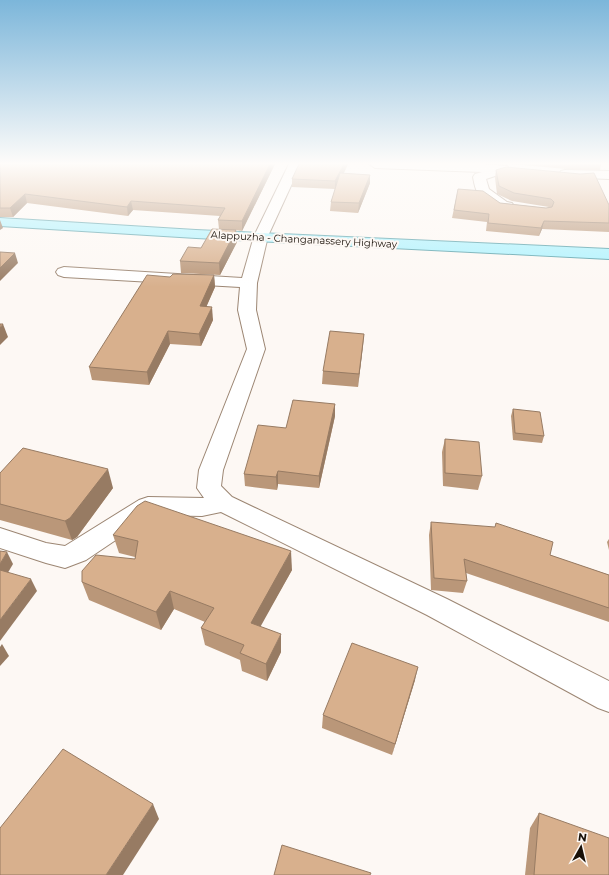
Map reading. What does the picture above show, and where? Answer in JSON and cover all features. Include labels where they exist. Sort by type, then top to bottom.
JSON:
[{"type":"main road","name":"Alappuzha - Changanassery Highway","points":[[0,222],[196,234],[609,254]]},
{"type":"street","points":[[275,205],[261,236],[249,283],[247,310],[256,348],[213,463],[209,488],[223,503],[437,607],[609,697]]},
{"type":"street","points":[[502,205],[518,207]]},
{"type":"street","points":[[64,272],[249,283]]},
{"type":"street","points":[[0,538],[46,553],[66,557],[77,554],[148,506],[202,507],[223,503]]},
{"type":"building","points":[[0,205],[13,205],[10,208],[0,208]]},
{"type":"building","points":[[110,205],[128,205],[127,207]]},
{"type":"building","points":[[182,205],[250,205],[242,221],[218,220],[225,208]]},
{"type":"building","points":[[455,205],[517,205],[546,208],[552,207],[553,205],[609,205],[609,223],[544,221],[541,228],[488,223],[489,214],[454,210]]},
{"type":"building","points":[[212,229],[236,230],[219,263],[180,261],[188,247],[201,248]]},
{"type":"building","points":[[0,252],[15,253],[0,268]]},
{"type":"building","points":[[173,274],[214,275],[200,306],[212,307],[199,334],[168,331],[147,372],[89,367],[147,275],[170,277]]},
{"type":"building","points":[[330,331],[364,334],[359,374],[323,371]]},
{"type":"building","points":[[293,400],[335,404],[319,476],[278,471],[276,477],[244,474],[258,425],[286,428]]},
{"type":"building","points":[[513,409],[540,412],[544,436],[515,433]]},
{"type":"building","points":[[445,439],[479,442],[482,476],[445,473]]},
{"type":"building","points":[[23,448],[108,469],[70,518],[65,521],[0,504],[0,473]]},
{"type":"building","points":[[145,501],[291,551],[251,623],[281,634],[266,664],[240,653],[244,645],[201,628],[214,608],[170,591],[156,612],[82,582],[82,571],[96,555],[135,559],[138,541],[113,535],[137,506]]},
{"type":"building","points":[[431,522],[495,527],[496,523],[553,542],[550,555],[609,575],[609,608],[464,559],[467,581],[434,578]]},
{"type":"building","points":[[0,551],[7,552],[0,564]]},
{"type":"building","points":[[0,570],[31,579],[0,620]]},
{"type":"building","points":[[352,643],[418,667],[395,744],[323,715]]},
{"type":"building","points":[[63,749],[153,804],[106,875],[0,875],[0,828]]},
{"type":"building","points":[[539,813],[609,838],[609,875],[534,875]]},
{"type":"building","points":[[282,845],[371,873],[370,875],[274,875]]}]
